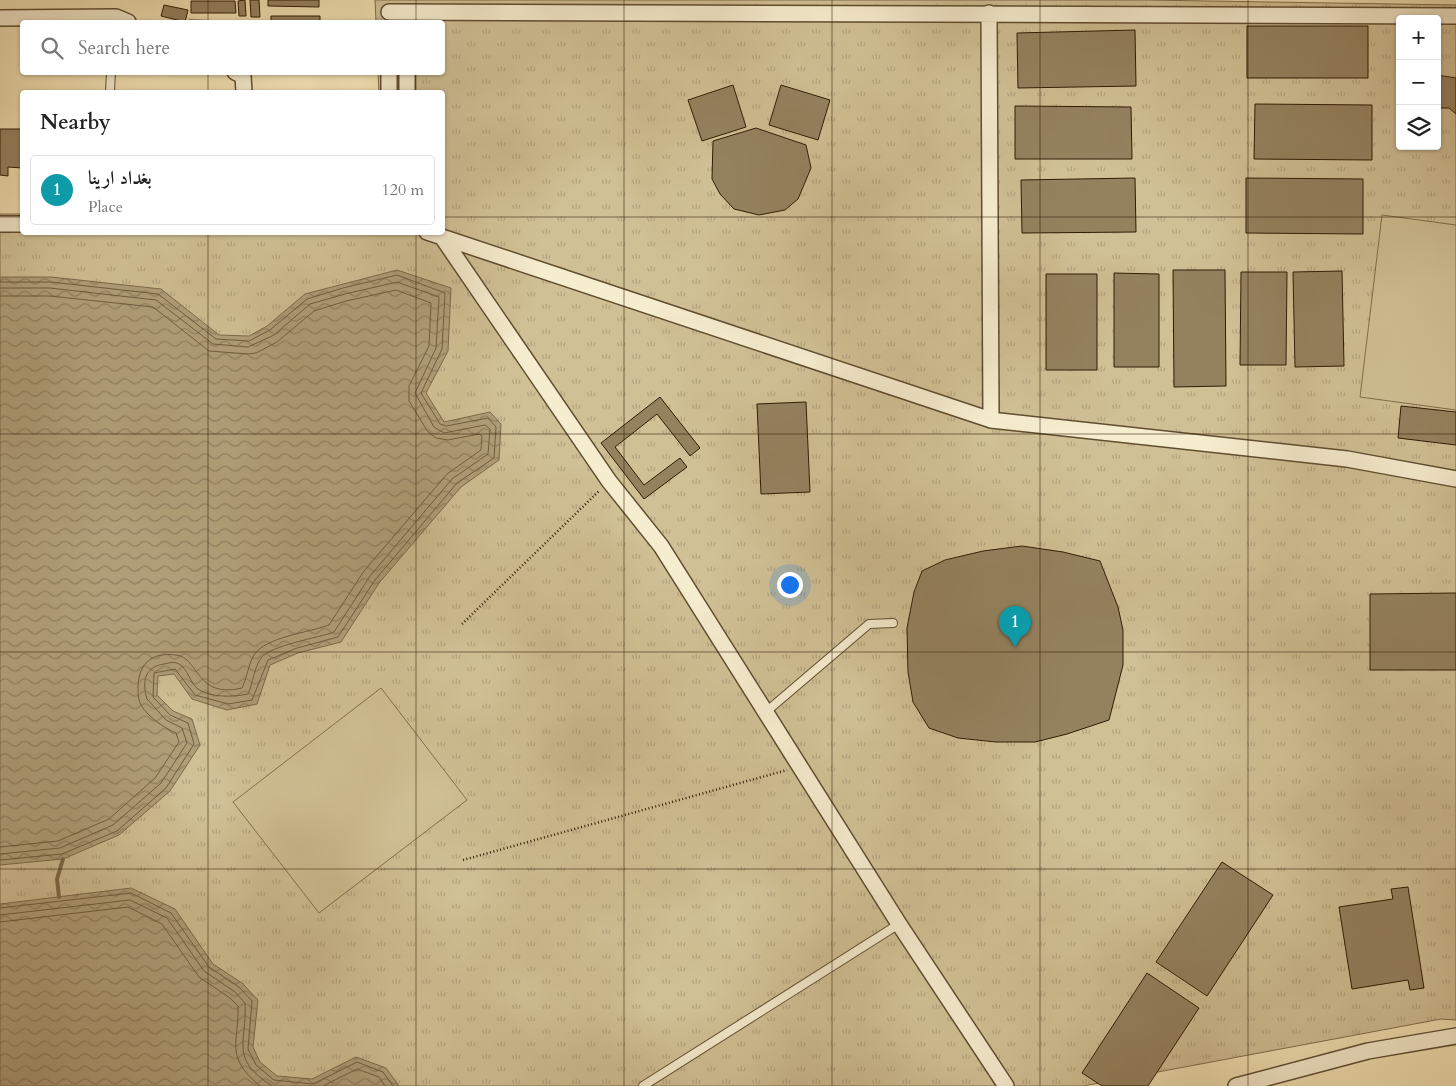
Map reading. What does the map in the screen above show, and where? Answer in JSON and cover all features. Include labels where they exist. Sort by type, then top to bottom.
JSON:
[{"type":"street","points":[[389,12],[1456,16]]},
{"type":"street","points":[[988,13],[991,420]]},
{"type":"street","points":[[0,18],[79,20]]},
{"type":"street","points":[[241,75],[243,76],[244,90]]},
{"type":"street","points":[[389,75],[389,90]]},
{"type":"street","points":[[407,75],[407,90]]},
{"type":"street","points":[[0,224],[20,224]]},
{"type":"street","points":[[434,235],[991,420],[1347,460],[1456,479]]},
{"type":"street","points":[[434,235],[609,481],[661,546],[767,711],[899,924],[1006,1086]]},
{"type":"street","points":[[1236,1086],[1368,1051],[1456,1036]]},
{"type":"lane","points":[[110,90],[111,75]]},
{"type":"lane","points":[[767,711],[869,624],[893,623]]},
{"type":"lane","points":[[643,1086],[899,924]]},
{"type":"path","points":[[462,624],[609,481]]},
{"type":"path","points":[[463,860],[801,766]]},
{"type":"green space","points":[[375,0],[1146,0],[1456,5],[1456,1020],[1441,1019],[1083,1086],[0,1086],[0,214],[20,214],[20,235],[445,235],[445,90],[379,90],[378,75],[445,75],[445,20],[376,20]]},
{"type":"green space","points":[[1382,215],[1456,225],[1456,410],[1360,397]]},
{"type":"green space","points":[[381,688],[467,800],[319,913],[233,802]]},
{"type":"water","points":[[397,270],[451,288],[448,351],[426,393],[444,422],[490,412],[501,424],[499,460],[461,487],[379,583],[341,642],[298,653],[270,665],[257,704],[227,710],[192,699],[174,674],[158,676],[157,695],[173,711],[192,719],[200,745],[170,791],[119,835],[63,859],[0,865],[0,277],[51,277],[161,289],[219,335],[249,336],[267,326],[305,294]]},
{"type":"water","points":[[131,888],[175,909],[213,964],[242,983],[258,1000],[253,1047],[260,1062],[277,1076],[312,1079],[356,1057],[386,1068],[399,1086],[0,1086],[0,904]]},
{"type":"building","points":[[245,0],[246,16],[239,16],[238,1]]},
{"type":"building","points":[[250,0],[259,0],[260,17],[251,17]]},
{"type":"building","points":[[268,0],[319,0],[319,7],[268,6]]},
{"type":"building","points":[[191,1],[235,1],[236,13],[191,13]]},
{"type":"building","points":[[164,5],[188,10],[186,20],[161,16]]},
{"type":"building","points":[[271,16],[320,16],[320,20],[271,20]]},
{"type":"building","points":[[1247,26],[1368,26],[1368,78],[1247,78]]},
{"type":"building","points":[[1135,30],[1136,86],[1018,88],[1017,33]]},
{"type":"building","points":[[1441,76],[1456,78],[1456,114],[1449,108],[1441,108]]},
{"type":"building","points":[[733,85],[746,127],[702,141],[688,100]]},
{"type":"building","points":[[781,85],[830,100],[818,140],[769,125]]},
{"type":"building","points":[[1255,104],[1372,105],[1372,160],[1254,159]]},
{"type":"building","points":[[1015,106],[1131,107],[1132,159],[1015,159]]},
{"type":"building","points":[[756,128],[806,145],[811,168],[798,199],[785,210],[759,215],[734,209],[720,194],[712,179],[713,141]]},
{"type":"building","points":[[0,129],[20,129],[20,168],[8,167],[8,176],[0,175]]},
{"type":"building","points":[[1135,178],[1136,232],[1022,233],[1021,180]]},
{"type":"building","points":[[1246,178],[1363,179],[1363,234],[1246,233]]},
{"type":"building","points":[[1173,270],[1225,270],[1226,386],[1174,387]]},
{"type":"building","points":[[1342,271],[1344,366],[1295,367],[1293,272]]},
{"type":"building","points":[[1241,272],[1287,272],[1286,365],[1240,365]]},
{"type":"building","points":[[1114,273],[1159,274],[1159,367],[1114,367]]},
{"type":"building","points":[[1046,274],[1097,274],[1097,370],[1046,370]]},
{"type":"building","points":[[660,397],[700,448],[690,456],[657,414],[615,447],[644,485],[680,458],[687,467],[644,499],[601,443]]},
{"type":"building","points":[[806,402],[810,492],[761,494],[757,404]]},
{"type":"building","points":[[1401,406],[1456,412],[1456,445],[1398,438]]},
{"type":"building","points":[[1022,546],[1063,552],[1100,561],[1118,607],[1123,630],[1123,665],[1109,720],[1035,742],[996,742],[958,738],[929,728],[913,702],[908,672],[907,628],[914,592],[922,571],[945,560],[983,551]]},
{"type":"building","points":[[1456,593],[1456,670],[1370,670],[1370,594]]},
{"type":"building","points":[[1222,862],[1273,895],[1207,996],[1156,962]]},
{"type":"building","points":[[1408,887],[1424,988],[1410,990],[1408,980],[1352,989],[1339,907],[1393,899],[1391,889]]},
{"type":"building","points":[[1147,973],[1199,1008],[1148,1086],[1102,1086],[1082,1073]]},
{"type":"waterway","points":[[59,897],[57,879],[63,859]]},
{"type":"place","name":"بغداد ارينا","points":[[1015,647]]}]
